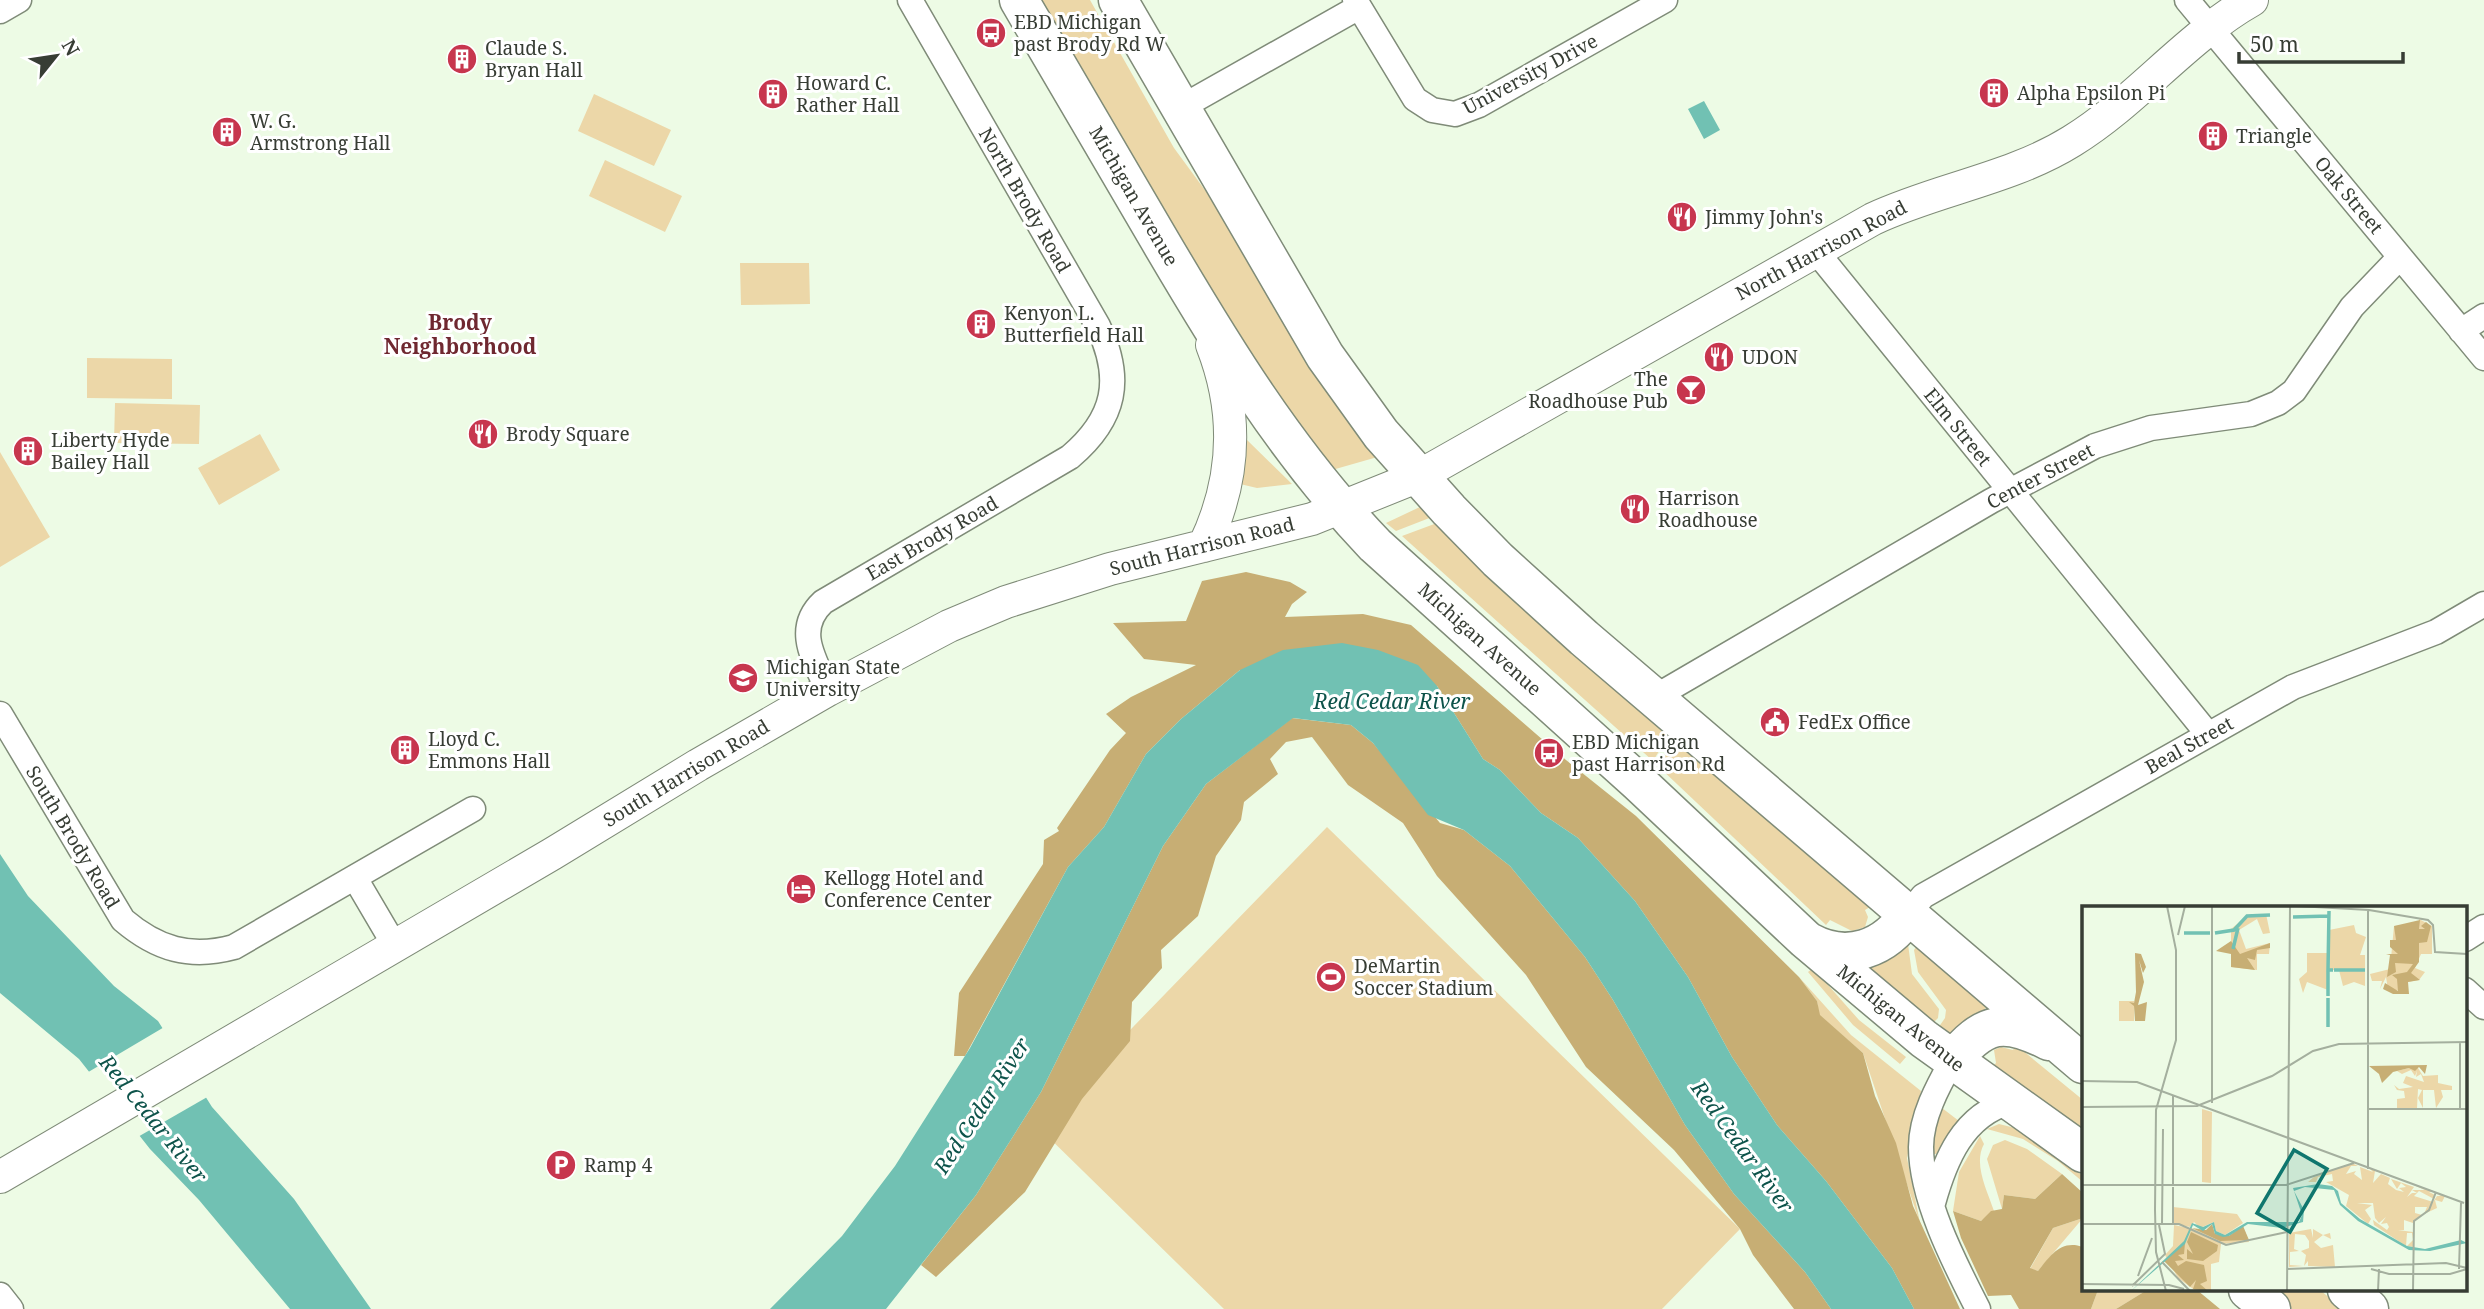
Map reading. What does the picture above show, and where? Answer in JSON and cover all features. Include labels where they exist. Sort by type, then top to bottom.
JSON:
[{"type":"main road","name":"Michigan Avenue","points":[[1019,0],[1259,404],[1341,509],[1375,545],[1638,782],[1805,939],[1952,1061],[2082,1152]]},
{"type":"main road","points":[[1118,0],[1325,356],[1367,416],[1419,476],[1498,560],[2077,1058]]},
{"type":"main road","points":[[1805,939],[1833,951],[1863,950],[1891,936],[1909,913]]},
{"type":"main road","points":[[1952,1061],[1969,1040],[1997,1026],[2016,1027],[2077,1058]]},
{"type":"main road","points":[[2250,1292],[2271,1309]]},
{"type":"main road","points":[[2349,1292],[2369,1309]]},
{"type":"street","points":[[0,11],[19,0]]},
{"type":"street","name":"North Brody Road","points":[[910,0],[1098,326],[1113,368],[1108,407]]},
{"type":"street","name":"University Drive","points":[[1180,108],[1357,3],[1415,99],[1432,110],[1455,114],[1479,105],[1665,0]]},
{"type":"street","name":"Oak Street","points":[[2188,0],[2484,358]]},
{"type":"street","name":"North Harrison Road","points":[[1419,476],[1815,250],[1905,204],[2012,170],[2068,144],[2130,100],[2210,27],[2252,0]]},
{"type":"street","name":"Elm Street","points":[[1815,250],[2207,733]]},
{"type":"street","name":"Center Street","points":[[1655,696],[2010,491],[2116,438],[2171,424],[2251,414],[2278,403],[2294,391],[2352,307],[2400,257]]},
{"type":"street","points":[[1192,295],[1224,376],[1231,422],[1227,484],[1205,546]]},
{"type":"street","points":[[2461,331],[2484,316]]},
{"type":"street","name":"East Brody Road","points":[[828,690],[810,652],[806,636],[814,611],[823,602],[1070,457],[1086,444],[1108,407]]},
{"type":"street","name":"South Harrison Road","points":[[0,1177],[828,690],[949,626],[1006,602],[1110,569],[1341,509],[1419,476]]},
{"type":"street","name":"Beal Street","points":[[1909,913],[1923,896],[2207,733],[2314,677],[2437,632],[2484,604]]},
{"type":"street","name":"South Brody Road","points":[[0,714],[109,900],[123,919],[142,936],[161,945],[198,954],[234,947],[355,878]]},
{"type":"street","points":[[395,946],[355,878],[472,809]]},
{"type":"street","points":[[2466,938],[2484,928]]},
{"type":"street","points":[[2466,991],[2484,1007]]},
{"type":"street","points":[[1952,1061],[1933,1094],[1921,1145],[1933,1204],[1943,1236],[1979,1309]]},
{"type":"street","points":[[1933,1204],[1952,1151],[1972,1123],[1993,1107],[2010,1102]]},
{"type":"street","points":[[0,1295],[10,1309]]},
{"type":"shaded area","points":[[1031,0],[1090,0],[1174,148],[1235,231],[1381,456],[1325,472],[1297,437]]},
{"type":"shaded area","points":[[594,94],[671,130],[654,166],[578,131]]},
{"type":"shaded area","points":[[605,160],[682,196],[665,232],[589,196]]},
{"type":"shaded area","points":[[740,263],[809,263],[810,304],[741,305]]},
{"type":"shaded area","points":[[87,358],[172,359],[172,399],[87,398]]},
{"type":"shaded area","points":[[115,403],[200,405],[199,444],[114,443]]},
{"type":"shaded area","points":[[260,434],[280,470],[219,505],[198,468]]},
{"type":"shaded area","points":[[1245,438],[1292,484],[1257,488],[1240,484]]},
{"type":"shaded area","points":[[0,452],[50,537],[0,567]]},
{"type":"shaded area","points":[[1422,506],[1432,517],[1396,531],[1386,523]]},
{"type":"shaded area","points":[[1437,523],[1672,730],[1653,761],[1402,536]]},
{"type":"shaded area","points":[[1246,572],[1290,582],[1307,592],[1292,604],[1285,617],[1363,614],[1411,625],[1566,760],[1636,816],[1799,977],[1817,1001],[1820,1015],[1863,1053],[1875,1096],[1896,1143],[1913,1206],[1960,1309],[1914,1309],[1892,1268],[1826,1181],[1777,1125],[1732,1057],[1688,977],[1635,901],[1578,838],[1541,813],[1500,770],[1483,759],[1437,686],[1240,670],[1181,719],[1146,754],[1104,827],[1068,867],[965,1056],[954,1056],[959,993],[1043,864],[1044,840],[1059,831],[1057,828],[1110,750],[1126,733],[1106,714],[1131,697],[1196,665],[1144,659],[1113,623],[1186,621],[1202,581]]},
{"type":"shaded area","points":[[1292,718],[1351,725],[1373,743],[1440,823],[1464,830],[1510,866],[1585,957],[1685,1125],[1734,1194],[1805,1272],[1831,1309],[1794,1309],[1753,1255],[1740,1229],[1674,1150],[1586,1067],[1526,975],[1437,876],[1403,823],[1348,785],[1312,737],[1286,742],[1270,759],[1278,774],[1244,802],[1241,820],[1216,856],[1198,916],[1161,950],[1162,968],[1132,1002],[1130,1041],[1082,1099],[1025,1192],[936,1277],[921,1265],[976,1195],[1041,1092],[1163,846],[1206,784]]},
{"type":"shaded area","points":[[1677,735],[1870,907],[1865,910],[1868,917],[1865,927],[1852,931],[1830,920],[1826,925],[1659,767]]},
{"type":"shaded area","name":"DeMartin Soccer Stadium","points":[[1327,827],[1740,1229],[1662,1309],[1224,1309],[1037,1126]]},
{"type":"shaded area","points":[[1919,943],[1988,1006],[1951,1039],[1936,1031],[1945,1018],[1946,1010],[1918,972],[1914,950]]},
{"type":"shaded area","points":[[1908,944],[1912,974],[1939,1009],[1938,1018],[1930,1026],[1867,969]]},
{"type":"shaded area","points":[[1813,968],[1859,1020],[1906,1057],[1900,1064],[1853,1025],[1808,972]]},
{"type":"shaded area","points":[[1799,977],[1851,1035],[1921,1091],[1907,1158],[1920,1223],[1863,1053],[1819,1015],[1817,1001]]},
{"type":"shaded area","points":[[2016,1045],[2082,1099],[2082,1140],[1992,1067],[1996,1063],[1994,1050],[2001,1047],[2013,1050]]},
{"type":"shaded area","points":[[1942,1108],[1959,1121],[1936,1154],[1933,1154],[1931,1139]]},
{"type":"shaded area","points":[[1999,1124],[2023,1130],[2082,1175],[2082,1181],[2058,1161],[2023,1139],[1987,1129]]},
{"type":"shaded area","points":[[1980,1136],[1984,1144],[1980,1168],[1994,1211],[1981,1221],[1953,1211],[1959,1172]]},
{"type":"shaded area","points":[[2005,1140],[2027,1149],[2062,1174],[2035,1199],[2004,1195],[2002,1209],[1987,1159],[1993,1145]]},
{"type":"shaded area","points":[[2062,1174],[2082,1192],[2082,1218],[2053,1228],[2030,1268],[2038,1271],[2062,1247],[2082,1247],[2082,1292],[2097,1292],[2091,1309],[2019,1309],[2011,1295],[1988,1296],[1961,1238],[1953,1211],[1981,1221],[1991,1211],[2002,1209],[2004,1195],[2035,1199]]},
{"type":"shaded area","points":[[2082,1218],[2038,1271],[2030,1269],[2053,1228]]},
{"type":"shaded area","points":[[2097,1292],[2144,1292],[2116,1309],[2091,1309]]},
{"type":"shaded area","points":[[2144,1292],[2199,1292],[2220,1309],[2116,1309]]},
{"type":"shaded area","points":[[2271,1292],[2322,1292],[2343,1309],[2292,1309]]},
{"type":"water","points":[[1704,101],[1720,130],[1704,139],[1688,109]]},
{"type":"water","name":"Red Cedar River","points":[[1342,643],[1378,650],[1418,665],[1437,686],[1483,759],[1500,770],[1541,813],[1578,838],[1635,901],[1688,977],[1732,1057],[1777,1125],[1826,1181],[1892,1268],[1914,1309],[1831,1309],[1805,1272],[1734,1194],[1685,1125],[1585,957],[1510,866],[1464,830],[1428,815],[1373,743],[1351,725],[1293,718],[1206,784],[1163,846],[1041,1092],[976,1195],[886,1309],[770,1309],[842,1236],[895,1166],[970,1048],[1068,867],[1104,827],[1146,754],[1181,719],[1240,670],[1283,650]]},
{"type":"water","name":"Red Cedar River","points":[[0,854],[28,896],[114,986],[158,1021],[212,1107],[294,1199],[371,1309],[290,1309],[199,1200],[150,1149],[79,1059],[0,993]]},
{"type":"pier","points":[[166,1026],[209,1096],[136,1138],[85,1074]]},
{"type":"place","name":"EBD Michigan past Brody Rd W","points":[[991,33]]},
{"type":"place","name":"Claude S. Bryan Hall","points":[[462,59]]},
{"type":"place","name":"Alpha Epsilon Pi","points":[[1994,93]]},
{"type":"place","name":"Howard C. Rather Hall","points":[[773,94]]},
{"type":"place","name":"W. G. Armstrong Hall","points":[[227,132]]},
{"type":"place","name":"Triangle","points":[[2213,136]]},
{"type":"place","name":"Jimmy John's","points":[[1682,217]]},
{"type":"place","name":"Kenyon L. Butterfield Hall","points":[[981,324]]},
{"type":"place","name":"UDON","points":[[1719,357]]},
{"type":"place","name":"The Roadhouse Pub","points":[[1691,390]]},
{"type":"place","name":"Brody Square","points":[[483,434]]},
{"type":"place","name":"Liberty Hyde Bailey Hall","points":[[28,451]]},
{"type":"place","name":"Harrison Roadhouse","points":[[1635,509]]},
{"type":"place","name":"Michigan State University","points":[[743,678]]},
{"type":"place","name":"FedEx Office","points":[[1775,722]]},
{"type":"place","name":"Lloyd C. Emmons Hall","points":[[405,750]]},
{"type":"place","name":"EBD Michigan past Harrison Rd","points":[[1549,753]]},
{"type":"place","name":"Kellogg Hotel and Conference Center","points":[[801,889]]},
{"type":"place","name":"DeMartin Soccer Stadium","points":[[1331,977]]},
{"type":"place","name":"Ramp 4","points":[[561,1165]]},
{"type":"district","name":"Brody Neighborhood","points":[[460,335]]}]
